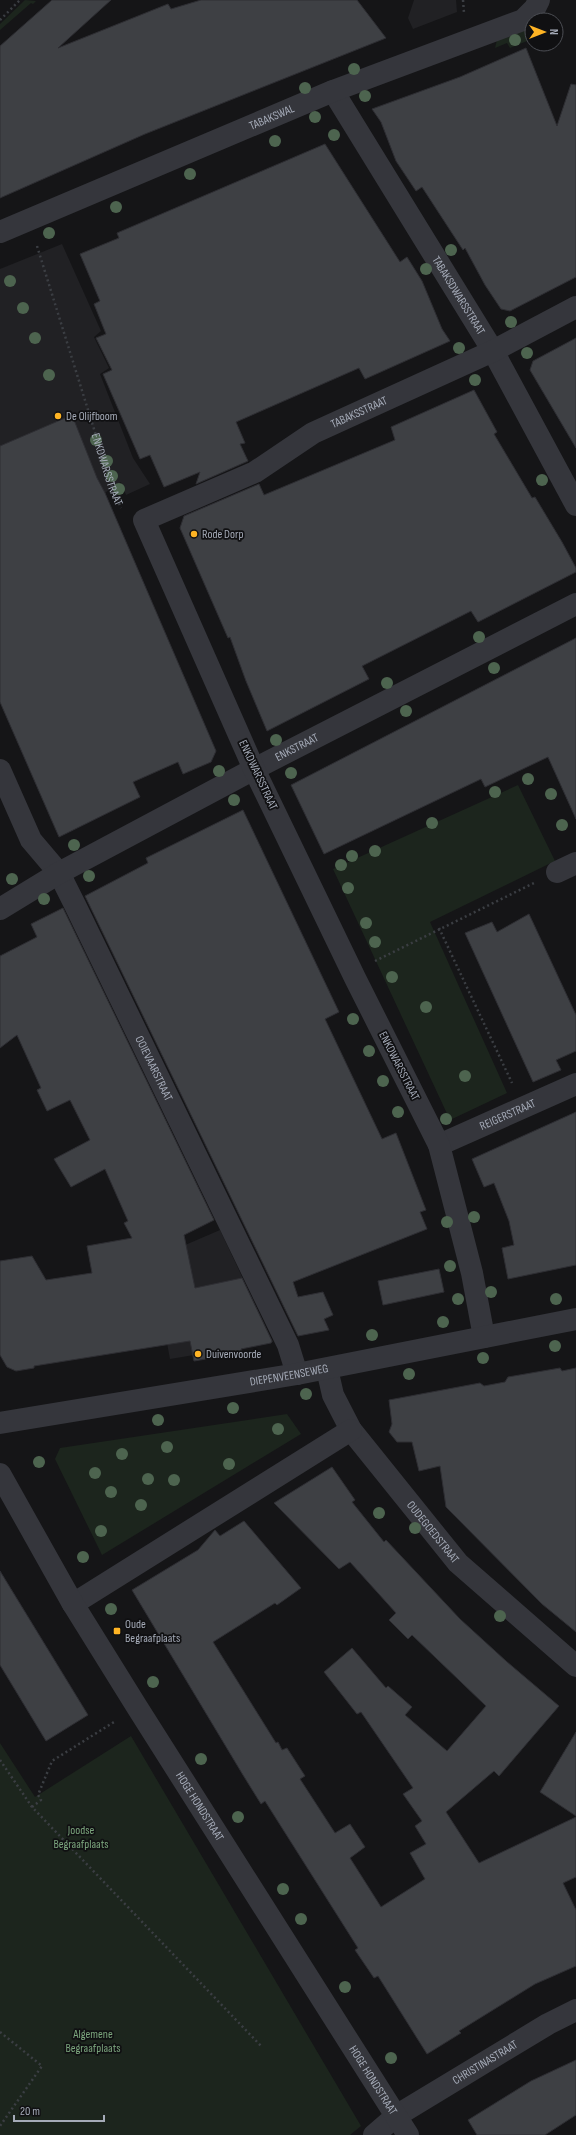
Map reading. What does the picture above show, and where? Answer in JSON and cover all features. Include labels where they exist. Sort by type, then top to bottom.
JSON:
[{"type":"street","name":"TABAKSWAL","points":[[0,232],[333,91],[523,20],[535,8],[539,0]]},
{"type":"street","name":"TABAKSDWARSSTRAAT","points":[[333,91],[493,351],[576,505]]},
{"type":"street","name":"TABAKSSTRAAT","points":[[144,520],[255,472],[313,433],[493,351],[576,307]]},
{"type":"street","name":"ENKDWARSSTRAAT","points":[[144,520],[254,769],[355,978],[439,1145],[472,1273],[484,1337]]},
{"type":"street","name":"ENKSTRAAT","points":[[0,909],[59,873],[254,769],[576,604]]},
{"type":"street","name":"OOIEVAARSTRAAT","points":[[0,770],[31,840],[59,873],[284,1338],[297,1374]]},
{"type":"street","name":"REIGERSTRAAT","points":[[439,1145],[576,1084]]},
{"type":"street","name":"DIEPENVEENSEWEG","points":[[0,1423],[297,1374],[576,1318]]},
{"type":"street","name":"OUDEGOEDSTRAAT","points":[[328,1368],[333,1395],[351,1430],[458,1563],[576,1666]]},
{"type":"street","points":[[73,1604],[351,1430]]},
{"type":"street","name":"HOGE HONDSTRAAT","points":[[0,1474],[73,1604],[137,1708],[408,2135]]},
{"type":"street","name":"CHRISTINASTRAAT","points":[[374,2135],[396,2116],[548,2024],[576,2010]]},
{"type":"path","points":[[0,20],[20,0]]},
{"type":"path","points":[[463,0],[464,14]]},
{"type":"path","name":"ENKDWARSSTRAAT","points":[[26,221],[40,252],[112,487],[124,516],[144,520]]},
{"type":"path","points":[[355,978],[375,961],[440,928],[566,868]]},
{"type":"path","points":[[440,928],[524,1108]]},
{"type":"path","points":[[32,1807],[41,1800],[38,1795],[52,1761],[137,1708]]},
{"type":"path","points":[[0,1760],[32,1807],[262,2047]]},
{"type":"path","points":[[0,2032],[42,2066],[0,2126]]},
{"type":"shaded area","points":[[414,0],[456,0],[457,12],[413,29],[408,18]]},
{"type":"shaded area","name":"De Olijfboom","points":[[62,244],[101,331],[94,337],[109,368],[100,374],[133,458],[150,484],[126,495],[121,482],[105,493],[0,539],[0,269]]},
{"type":"shaded area","points":[[220,1230],[273,1342],[170,1359],[160,1306],[141,1264]]},
{"type":"green space","points":[[25,0],[36,1],[33,4],[31,3],[0,30],[0,24]]},
{"type":"green space","points":[[524,28],[524,42],[510,48],[507,43],[495,48],[497,40]]},
{"type":"green space","points":[[518,785],[555,861],[430,922],[507,1093],[450,1120],[333,869]]},
{"type":"green space","points":[[287,1414],[301,1434],[102,1555],[55,1459],[60,1448]]},
{"type":"green space","points":[[131,1736],[361,2126],[350,2135],[0,2135],[0,1743],[35,1797]]},
{"type":"building","points":[[52,0],[111,0],[58,48],[168,4],[171,9],[201,0],[357,0],[386,38],[145,134],[0,198],[0,46]]},
{"type":"building","points":[[524,49],[524,52],[528,52],[557,126],[571,84],[576,85],[576,277],[510,311],[501,309],[485,285],[465,248],[463,250],[422,187],[416,191],[396,161],[381,122],[372,109],[460,77]]},
{"type":"building","points":[[325,144],[400,262],[407,257],[422,281],[442,329],[450,341],[365,379],[359,368],[236,422],[245,443],[240,444],[248,461],[196,484],[200,472],[164,487],[150,455],[140,459],[103,374],[112,370],[96,338],[106,334],[94,304],[100,301],[80,254],[119,238],[117,233]]},
{"type":"building","points":[[576,338],[576,448],[530,370],[533,361]]},
{"type":"building","points":[[474,390],[497,432],[494,434],[532,498],[535,497],[562,542],[576,568],[576,572],[478,622],[471,611],[362,666],[369,679],[267,731],[246,681],[230,637],[228,638],[180,528],[184,516],[259,484],[264,495],[395,440],[391,427]]},
{"type":"building","points":[[72,415],[97,478],[105,493],[216,751],[211,762],[183,774],[178,762],[133,782],[140,797],[59,837],[0,702],[0,446]]},
{"type":"building","points":[[576,638],[576,819],[548,757],[485,787],[481,779],[324,854],[291,785]]},
{"type":"building","points":[[243,810],[339,1012],[325,1019],[382,1139],[396,1133],[426,1210],[420,1212],[427,1229],[293,1282],[298,1297],[323,1292],[333,1315],[324,1319],[329,1330],[298,1336],[85,896],[148,863],[146,858]]},
{"type":"building","points":[[63,908],[214,1220],[184,1235],[195,1288],[242,1278],[272,1341],[271,1343],[241,1349],[242,1353],[194,1361],[190,1341],[34,1366],[34,1368],[16,1371],[7,1367],[0,1355],[0,1261],[32,1256],[46,1280],[92,1273],[87,1246],[132,1238],[124,1223],[128,1221],[105,1169],[71,1187],[54,1159],[90,1140],[70,1100],[47,1111],[37,1090],[41,1088],[17,1035],[0,1048],[0,956],[37,937],[31,924]]},
{"type":"building","points":[[529,914],[576,1015],[576,1051],[556,1060],[561,1070],[533,1082],[465,933],[492,922],[497,932]]},
{"type":"building","points":[[576,1112],[576,1265],[508,1279],[502,1248],[514,1245],[509,1221],[494,1183],[484,1187],[472,1159]]},
{"type":"building","points":[[439,1269],[444,1292],[383,1305],[378,1281]]},
{"type":"building","points":[[560,1368],[562,1371],[576,1368],[576,1632],[542,1604],[446,1507],[440,1466],[419,1471],[412,1442],[397,1442],[389,1432],[392,1424],[389,1400],[480,1383],[484,1386],[505,1382],[508,1377]]},
{"type":"building","points":[[332,1467],[355,1500],[352,1502],[384,1542],[386,1540],[460,1619],[559,1706],[499,1776],[494,1771],[446,1812],[479,1863],[576,1817],[576,1877],[563,1883],[576,1910],[576,1966],[535,1984],[459,2031],[461,2033],[427,2054],[378,1976],[374,1978],[355,1950],[358,1948],[265,1801],[261,1804],[132,1590],[198,1550],[215,1530],[220,1536],[244,1521],[301,1588],[277,1605],[275,1603],[213,1642],[276,1743],[278,1742],[282,1750],[287,1748],[305,1776],[300,1779],[335,1833],[350,1824],[365,1847],[350,1858],[381,1907],[425,1879],[410,1853],[426,1844],[415,1826],[422,1821],[403,1794],[413,1788],[361,1712],[357,1714],[324,1672],[352,1648],[386,1688],[388,1686],[412,1707],[405,1715],[447,1751],[486,1706],[412,1635],[408,1639],[389,1620],[396,1613],[350,1562],[339,1569],[274,1503]]},
{"type":"building","points":[[0,1571],[88,1715],[46,1741],[0,1665]]},
{"type":"building","points":[[576,1732],[576,1816],[540,1792]]},
{"type":"building","points":[[576,2060],[576,2115],[545,2135],[477,2135],[468,2120],[531,2081]]},
{"type":"place","name":"De Olijfboom","points":[[58,416]]},
{"type":"place","name":"Rode Dorp","points":[[194,534]]},
{"type":"place","name":"Duivenvoorde","points":[[198,1354]]},
{"type":"place","name":"Oude Begraafplaats","points":[[117,1631]]},
{"type":"park label","name":"Joodse Begraafplaats","points":[[81,1837]]},
{"type":"park label","name":"Algemene Begraafplaats","points":[[93,2041]]}]
